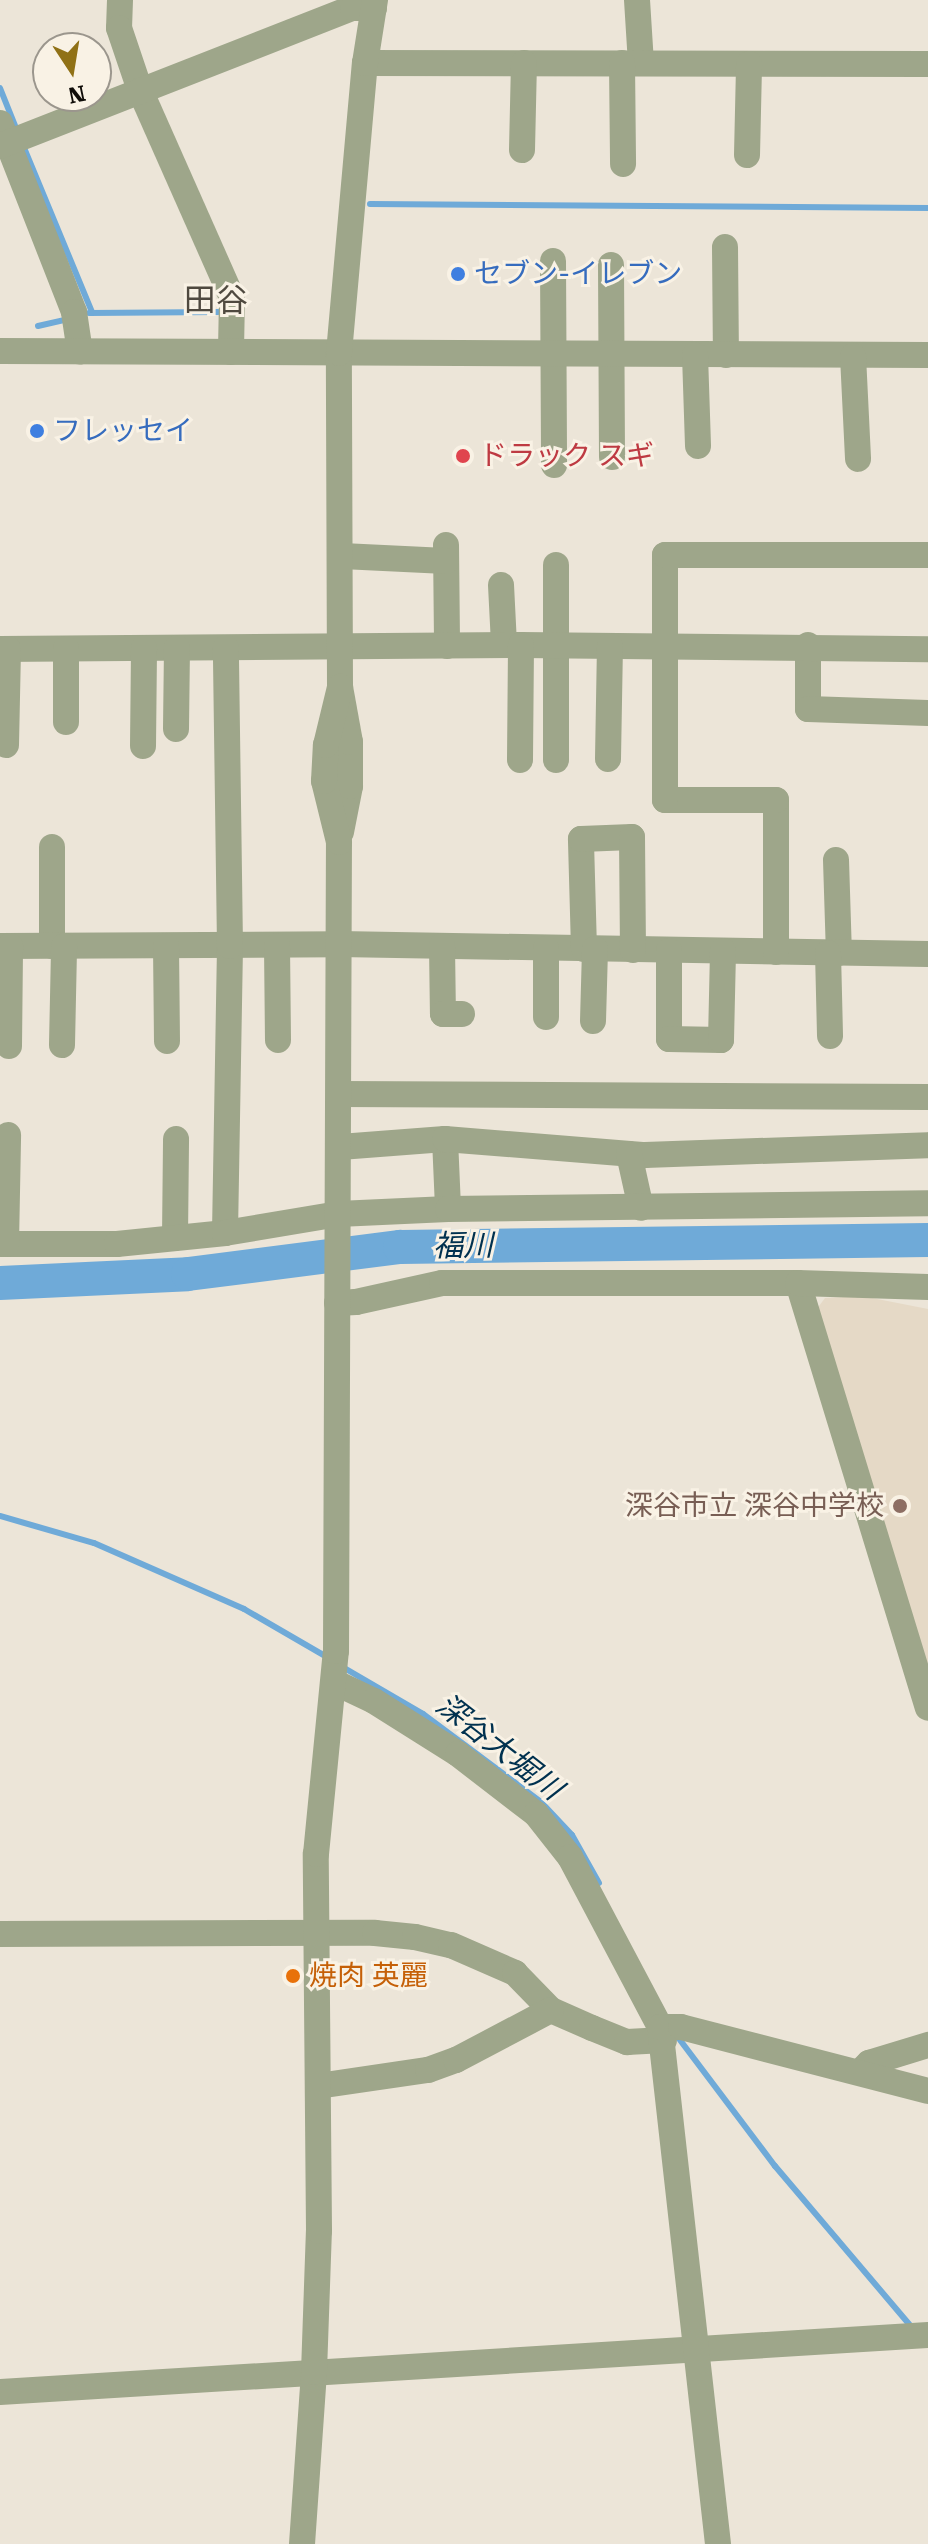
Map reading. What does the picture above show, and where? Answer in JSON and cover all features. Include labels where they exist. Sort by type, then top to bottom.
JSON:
[{"type":"street","points":[[120,0],[119,28],[140,90],[232,298],[231,352]]},
{"type":"street","points":[[623,164],[637,0]]},
{"type":"street","points":[[80,352],[74,312],[3,137],[140,90],[353,8],[374,4],[365,63],[339,353],[340,687],[326,745],[324,781],[339,842],[340,1147],[334,1682],[318,1813],[319,2231],[314,2372],[302,2544]]},
{"type":"street","points":[[365,63],[928,64]]},
{"type":"street","points":[[522,150],[524,63]]},
{"type":"street","points":[[747,155],[749,64]]},
{"type":"street","points":[[725,247],[726,355]]},
{"type":"street","points":[[553,261],[556,355],[554,465]]},
{"type":"street","points":[[611,265],[612,457]]},
{"type":"street","points":[[0,351],[928,355]]},
{"type":"street","points":[[695,355],[698,446]]},
{"type":"street","points":[[853,356],[858,459]]},
{"type":"street","points":[[342,556],[446,553],[447,646]]},
{"type":"street","points":[[776,952],[776,800],[665,800],[665,555],[928,555]]},
{"type":"street","points":[[556,565],[556,760]]},
{"type":"street","points":[[501,585],[512,645],[520,760]]},
{"type":"street","points":[[808,645],[808,709],[928,713]]},
{"type":"street","points":[[6,745],[4,649],[808,645],[928,649]]},
{"type":"street","points":[[608,759],[610,646]]},
{"type":"street","points":[[143,746],[144,648]]},
{"type":"street","points":[[176,729],[177,648]]},
{"type":"street","points":[[225,1233],[230,946],[226,648]]},
{"type":"street","points":[[66,649],[66,722]]},
{"type":"street","points":[[593,1021],[581,839],[632,837],[633,950]]},
{"type":"street","points":[[52,847],[62,1045]]},
{"type":"street","points":[[830,1036],[836,860]]},
{"type":"street","points":[[9,1046],[5,946],[339,944],[928,954]]},
{"type":"street","points":[[166,946],[167,1041]]},
{"type":"street","points":[[277,946],[278,1040]]},
{"type":"street","points":[[442,946],[443,1014],[462,1014]]},
{"type":"street","points":[[546,949],[546,1017]]},
{"type":"street","points":[[669,951],[669,1039],[721,1040],[723,951]]},
{"type":"street","points":[[339,1094],[928,1097]]},
{"type":"street","points":[[8,1135],[3,1244],[117,1244],[448,1209],[928,1203]]},
{"type":"street","points":[[175,1238],[176,1139]]},
{"type":"street","points":[[340,1147],[445,1139],[629,1154],[928,1145]]},
{"type":"street","points":[[445,1139],[448,1209]]},
{"type":"street","points":[[629,1154],[641,1208]]},
{"type":"street","points":[[337,1296],[356,1302],[442,1283],[798,1283],[928,1287]]},
{"type":"street","points":[[798,1283],[928,1708]]},
{"type":"street","points":[[334,1682],[374,1701],[458,1754],[536,1814],[570,1857],[662,2033],[718,2544]]},
{"type":"street","points":[[0,1934],[375,1933],[451,1945],[515,1973],[551,2010],[627,2042],[681,2027],[928,2091]]},
{"type":"street","points":[[318,2086],[428,2070],[456,2060],[551,2010]]},
{"type":"street","points":[[860,2072],[869,2063],[928,2045]]},
{"type":"street","points":[[0,2392],[928,2335]]},
{"type":"shaded area","name":"深谷市立 深谷中学校","points":[[862,1296],[928,1309],[928,1685],[816,1310],[825,1298]]},
{"type":"waterway","points":[[0,88],[18,133]]},
{"type":"waterway","points":[[22,143],[92,312]]},
{"type":"waterway","points":[[370,204],[928,208]]},
{"type":"waterway","points":[[89,313],[218,312]]},
{"type":"waterway","points":[[38,326],[69,319]]},
{"type":"waterway","name":"福川","points":[[0,1283],[188,1274],[400,1247],[928,1240]]},
{"type":"waterway","name":"深谷大堀川","points":[[0,1516],[94,1543],[244,1609],[325,1656]]},
{"type":"waterway","name":"深谷大堀川","points":[[346,1669],[423,1714],[541,1802],[572,1835],[599,1883]]},
{"type":"waterway","name":"深谷大堀川","points":[[680,2040],[775,2166],[913,2329]]},
{"type":"place","name":"セブン-イレブン","points":[[458,274]]},
{"type":"place","name":"フレッセイ","points":[[37,431]]},
{"type":"place","name":"ドラック スギ","points":[[463,456]]},
{"type":"place","name":"深谷市立 深谷中学校","points":[[900,1506]]},
{"type":"place","name":"焼肉 英麗","points":[[293,1976]]},
{"type":"district","name":"田谷","points":[[216,300]]}]
